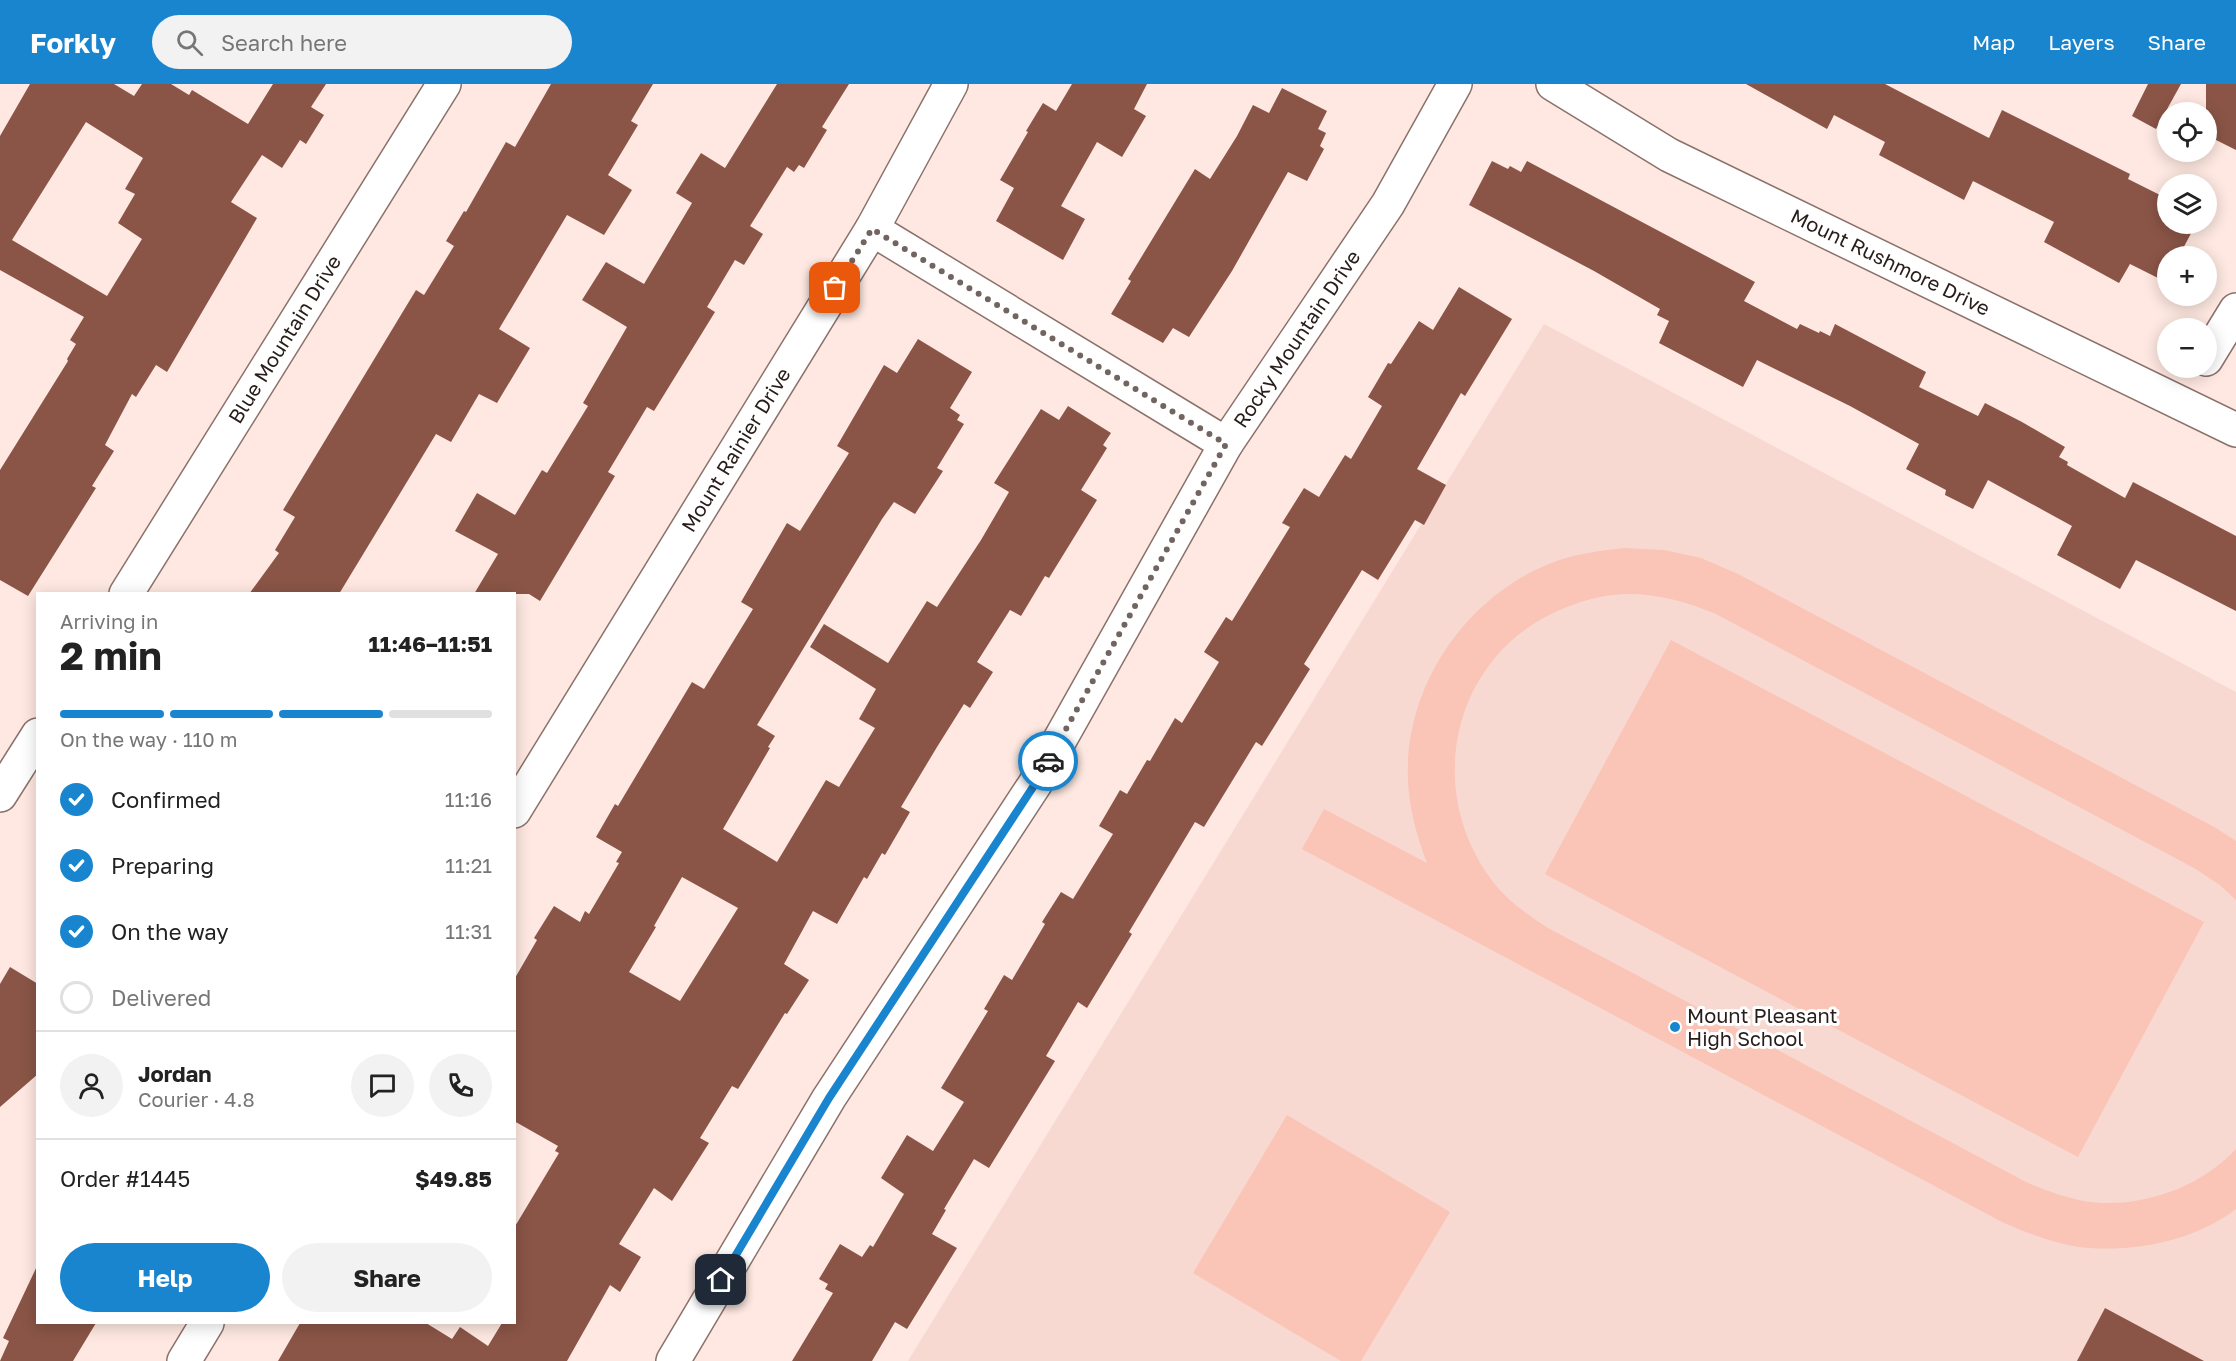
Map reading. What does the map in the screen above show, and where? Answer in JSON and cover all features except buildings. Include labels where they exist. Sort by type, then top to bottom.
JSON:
[{"type":"street","name":"Blue Mountain Drive","points":[[127,592],[444,84]]},
{"type":"street","name":"Mount Rainier Drive","points":[[516,808],[872,229],[951,84]]},
{"type":"street","name":"Rocky Mountain Drive","points":[[673,1361],[829,1098],[1035,784],[1226,444],[1388,204],[1455,84]]},
{"type":"street","name":"Mount Rushmore Drive","points":[[1553,84],[1669,155],[2236,430]]},
{"type":"street","points":[[872,229],[1226,444]]},
{"type":"street","points":[[2217,341],[2236,310]]},
{"type":"street","points":[[2179,403],[2195,378]]},
{"type":"street","points":[[0,795],[36,738]]},
{"type":"street","points":[[184,1361],[206,1324]]},
{"type":"shaded area","name":"Mount Pleasant High School","points":[[1544,324],[2236,692],[2236,1361],[908,1361]]},
{"type":"shaded area","points":[[1624,548],[1664,550],[1701,558],[1738,574],[2216,828],[2236,841],[2236,900],[2220,885],[2194,868],[1716,614],[1651,595],[1628,594],[1597,597],[1568,607],[1549,615],[1514,638],[1487,668],[1468,702],[1458,739],[1455,777],[1461,816],[1475,853],[1498,888],[1515,905],[1548,928],[2026,1182],[2083,1201],[2104,1203],[2145,1199],[2186,1185],[2221,1163],[2236,1149],[2236,1209],[2201,1230],[2161,1243],[2140,1246],[2079,1247],[2031,1234],[2004,1223],[1302,849],[1324,809],[1427,863],[1410,801],[1409,746],[1416,712],[1428,680],[1445,650],[1466,623],[1491,599],[1518,579],[1567,558]]},
{"type":"shaded area","points":[[1671,640],[2204,922],[2078,1157],[1545,874]]},
{"type":"shaded area","points":[[1287,1115],[1450,1212],[1361,1361],[1341,1361],[1193,1273]]},
{"type":"way so far","points":[[835,288],[872,229],[1126,381],[1226,444],[1048,761]]},
{"type":"place","name":"Mount Pleasant High School","points":[[1675,1027]]},
{"type":"route","points":[[721,1280],[829,1098],[1048,761]]}]
